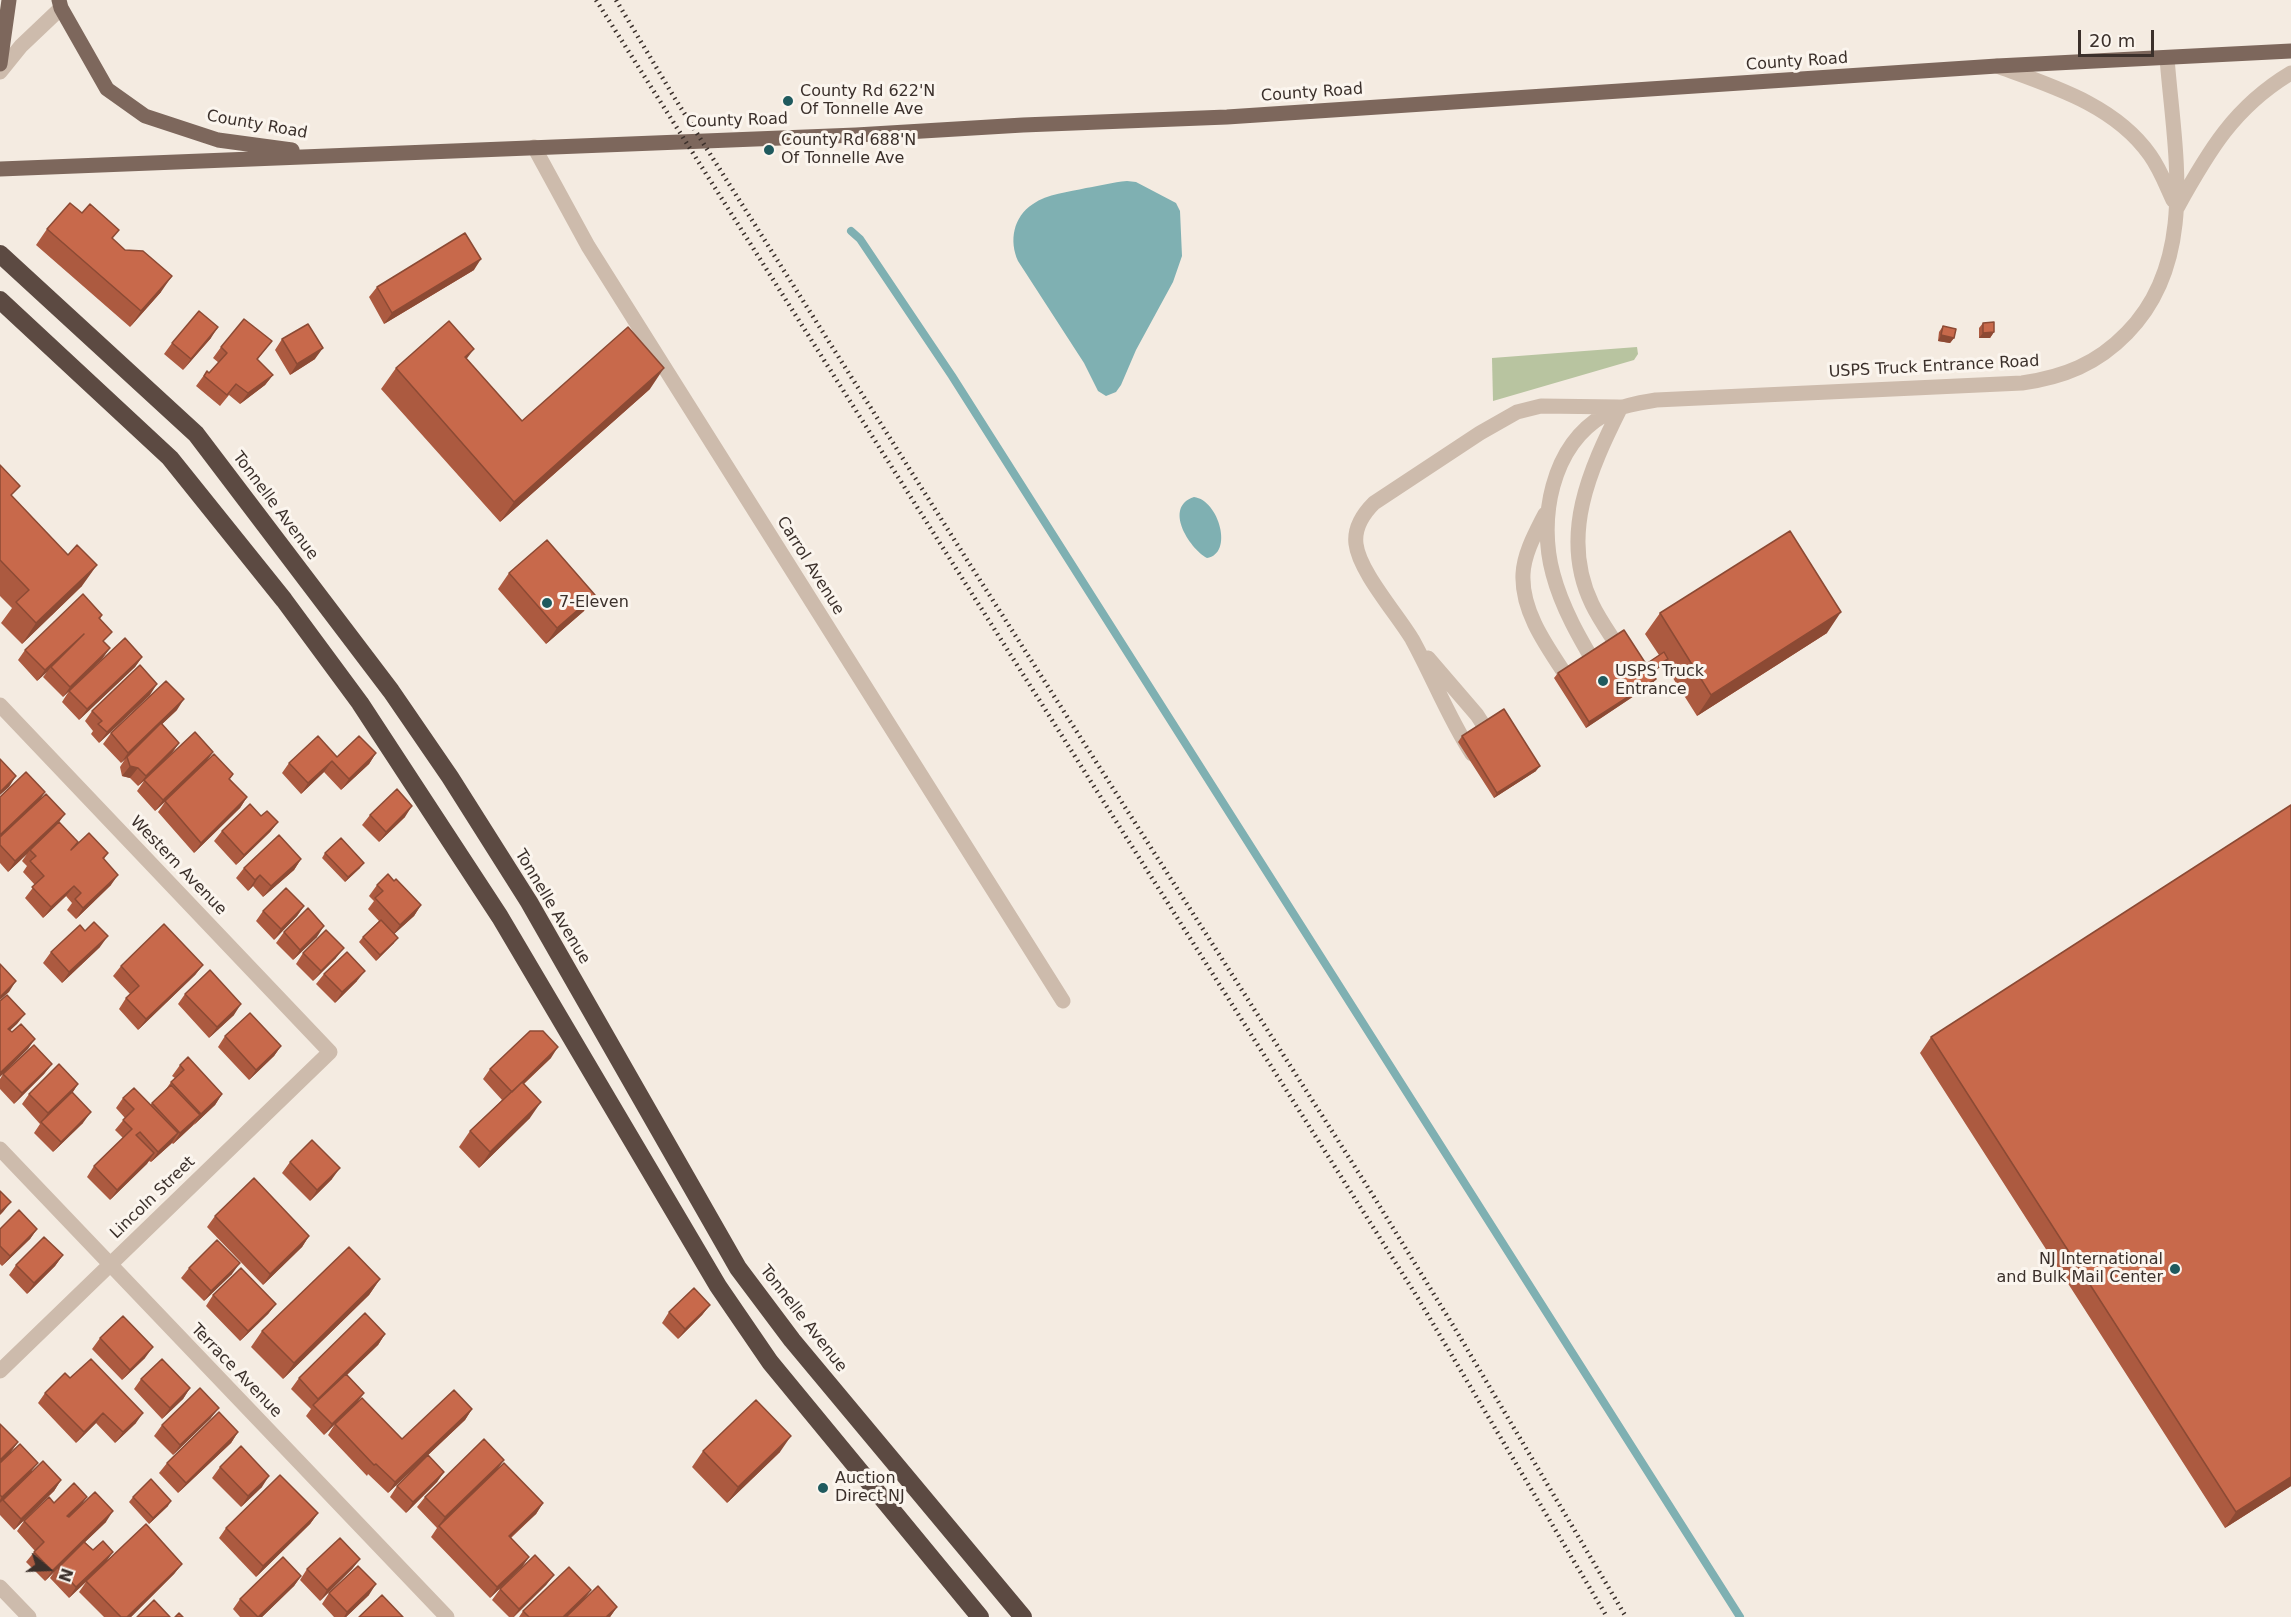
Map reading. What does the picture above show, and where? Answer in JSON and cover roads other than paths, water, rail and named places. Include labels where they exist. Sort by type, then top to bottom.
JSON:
[{"type":"highway","name":"Tonnelle Avenue","points":[[2,253],[196,434],[391,691],[450,777],[529,902],[738,1268],[800,1349],[1023,1617]]},
{"type":"highway","points":[[0,300],[170,458],[291,609],[360,703],[500,917],[718,1286],[765,1355],[980,1617]]},
{"type":"main road","points":[[0,64],[9,0]]},
{"type":"main road","name":"County Road","points":[[60,4],[106,88],[145,116],[218,140],[334,155]]},
{"type":"main road","name":"County Road","points":[[0,169],[484,151],[1227,117],[1997,66],[2291,51]]},
{"type":"street","points":[[0,72],[60,4]]},
{"type":"street","name":"USPS Truck Entrance Road","points":[[1477,762],[1456,729],[1412,640],[1363,564],[1359,554],[1356,536],[1363,517],[1374,503],[1489,428],[1528,408],[1621,407],[1674,398],[2022,383],[2061,376],[2080,368],[2119,341],[2137,323],[2154,298],[2172,252],[2177,208],[2166,58]]},
{"type":"street","points":[[1997,66],[2087,102],[2122,125],[2138,140],[2154,161],[2177,208]]},
{"type":"street","points":[[2177,208],[2207,156],[2234,118],[2267,88],[2291,73]]},
{"type":"street","name":"Carrol Avenue","points":[[534,147],[588,246],[1063,1001]]},
{"type":"street","points":[[1621,407],[1599,450],[1586,485],[1581,504],[1577,539],[1580,570],[1590,599],[1629,664]]},
{"type":"street","name":"USPS Truck Entrance Road","points":[[1580,697],[1536,624],[1528,606],[1523,572],[1532,540],[1547,511],[1553,485],[1563,461],[1576,440],[1590,425],[1621,407]]},
{"type":"street","name":"USPS Truck Entrance Road","points":[[1547,511],[1550,561],[1557,590],[1575,629],[1605,680]]},
{"type":"street","name":"USPS Truck Entrance Road","points":[[1412,640],[1477,715],[1498,748]]},
{"type":"street","name":"Western Avenue","points":[[0,705],[330,1052]]},
{"type":"street","name":"Lincoln Street","points":[[0,1371],[330,1052]]},
{"type":"street","name":"Terrace Avenue","points":[[0,1149],[447,1617]]},
{"type":"street","points":[[0,1587],[29,1617]]},
{"type":"water","points":[[1127,181],[1136,182],[1176,203],[1180,211],[1182,256],[1173,282],[1136,350],[1121,385],[1116,392],[1106,396],[1098,391],[1084,363],[1018,261],[1014,238],[1017,222],[1026,209],[1033,204],[1058,194]]},
{"type":"water","points":[[1194,497],[1203,500],[1210,507],[1220,527],[1220,547],[1215,554],[1207,558],[1193,546],[1182,528],[1180,509],[1185,502]]},
{"type":"waterway","points":[[851,231],[860,239],[952,376],[1740,1617]]},
{"type":"railway","points":[[596,0],[1416,1295],[1607,1617]]},
{"type":"railway","points":[[616,0],[674,97],[969,563],[1369,1189],[1454,1327],[1626,1617]]},
{"type":"place","name":"County Rd 622'N Of Tonnelle Ave","points":[[788,101]]},
{"type":"place","name":"County Rd 688'N Of Tonnelle Ave","points":[[769,150]]},
{"type":"place","name":"7-Eleven","points":[[547,603]]},
{"type":"place","name":"USPS Truck Entrance","points":[[1603,681]]},
{"type":"place","name":"NJ International and Bulk Mail Center","points":[[2175,1269]]},
{"type":"place","name":"Auction Direct NJ","points":[[823,1488]]}]
